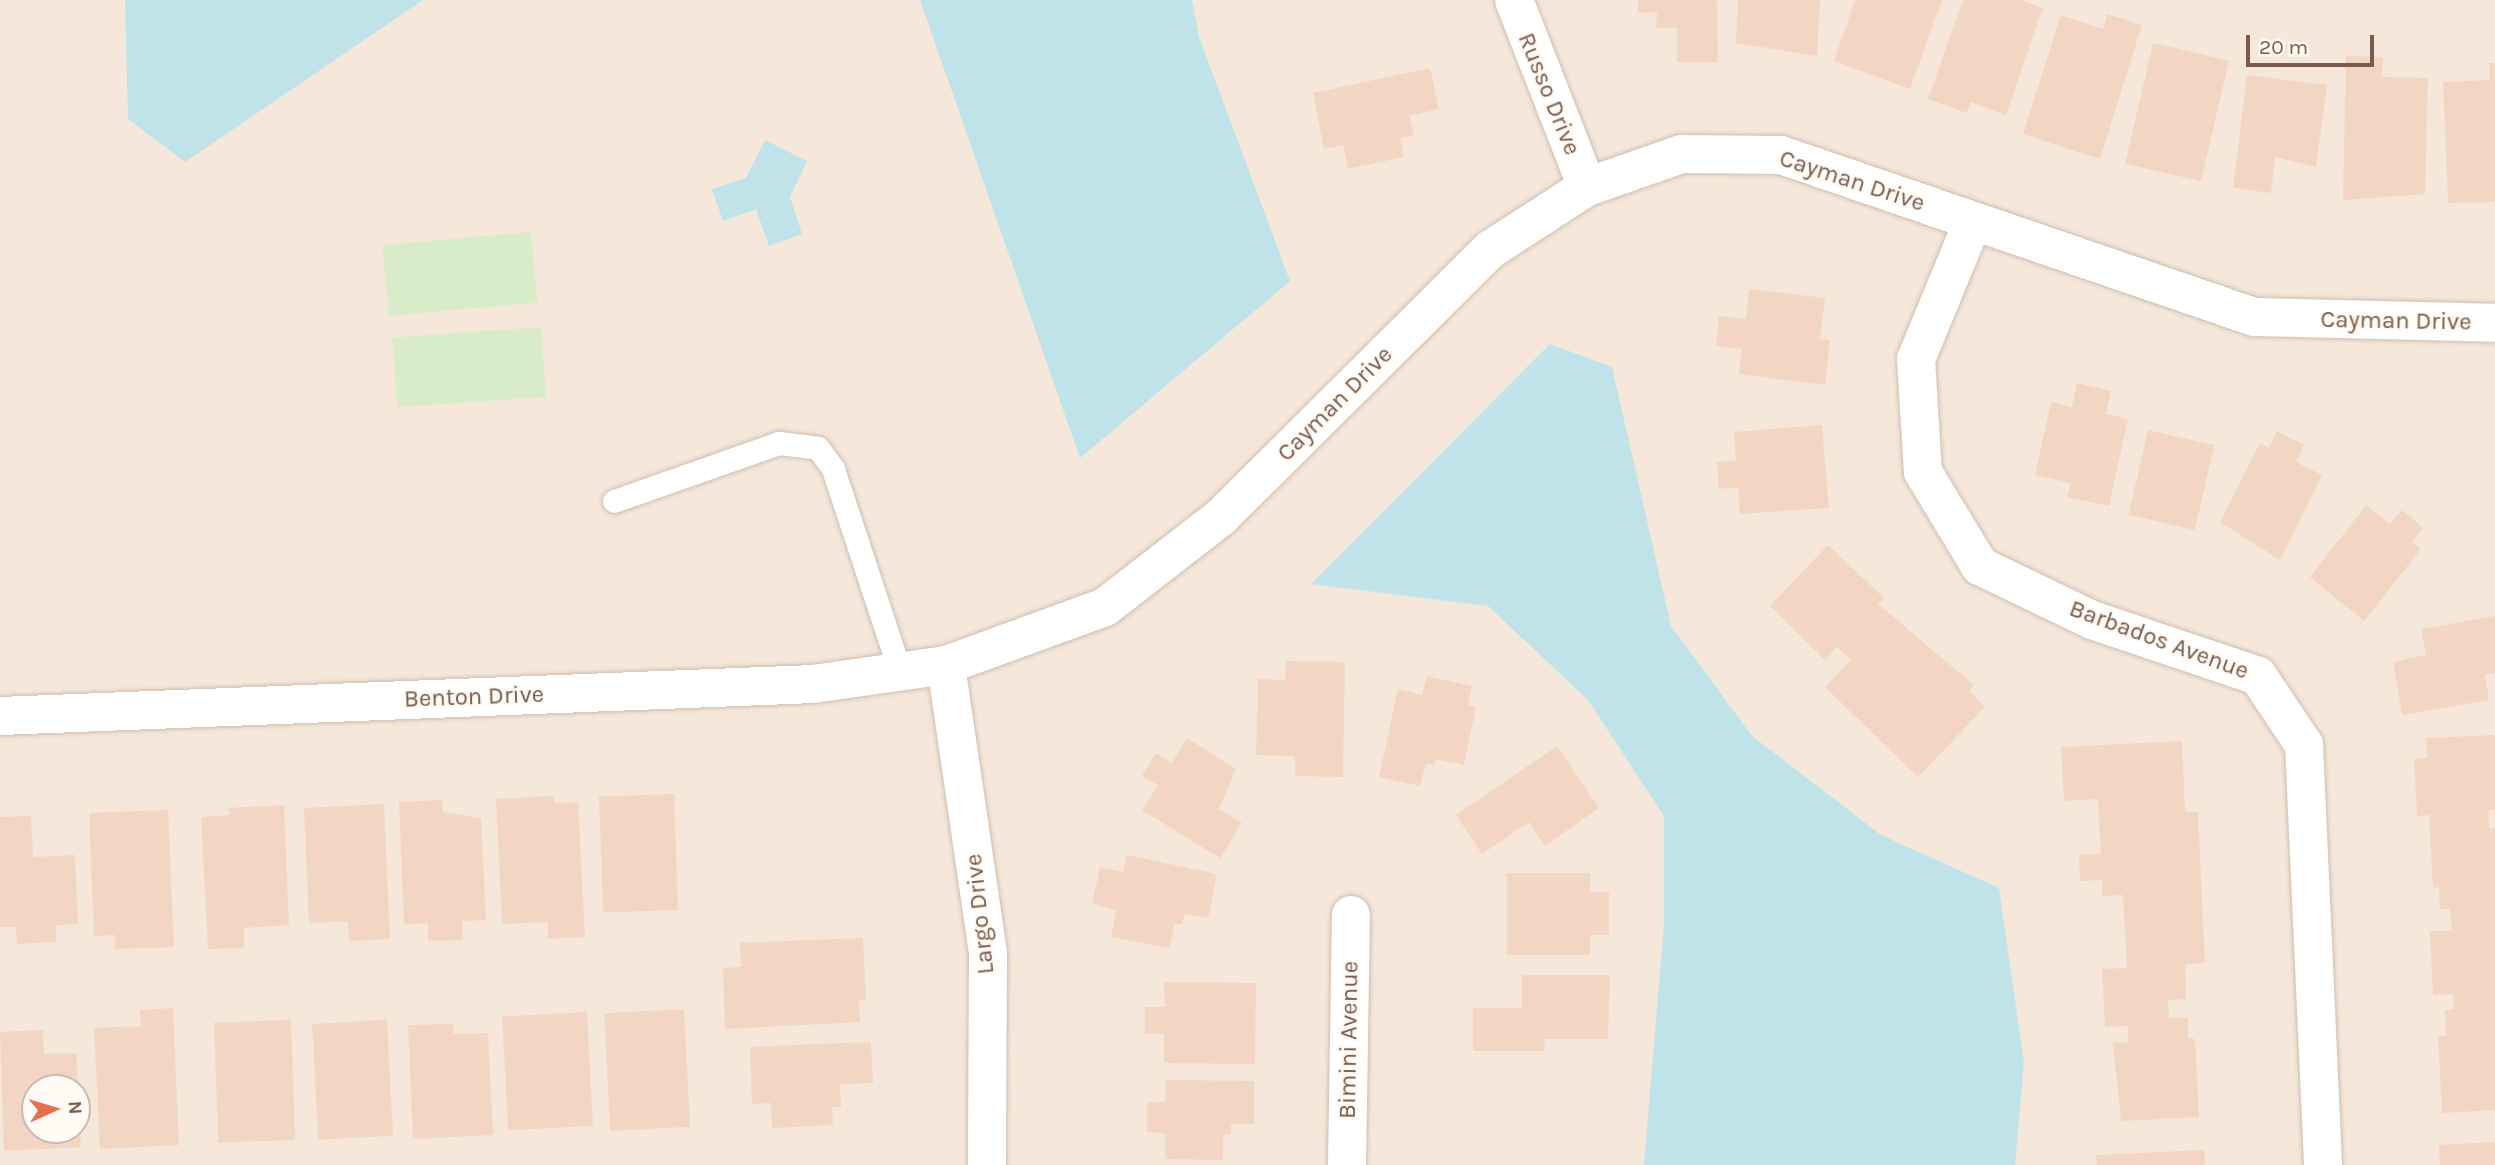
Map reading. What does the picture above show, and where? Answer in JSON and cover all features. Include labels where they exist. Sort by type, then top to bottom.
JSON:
[{"type":"street","name":"Russo Drive","points":[[1514,0],[1587,187]]},
{"type":"street","name":"Cayman Drive","points":[[946,665],[1105,607],[1221,517],[1491,249],[1587,187],[1682,154],[1781,155],[2254,317],[2495,323]]},
{"type":"street","name":"Barbados Avenue","points":[[1973,221],[1916,359],[1923,472],[1980,566],[2092,620],[2258,676],[2304,745],[2323,1165]]},
{"type":"street","name":"Benton Drive","points":[[0,716],[813,684],[946,665]]},
{"type":"street","name":"Largo Drive","points":[[946,665],[988,954],[987,1165]]},
{"type":"street","name":"Bimini Avenue","points":[[1347,1165],[1351,915]]},
{"type":"lane","points":[[614,501],[779,443],[818,448],[833,469],[900,671]]},
{"type":"shaded area","points":[[0,0],[2495,0],[2495,1165],[0,1165]]},
{"type":"green space","points":[[531,232],[537,303],[389,316],[383,245]]},
{"type":"green space","points":[[541,327],[546,397],[397,407],[392,337]]},
{"type":"water","points":[[125,0],[423,0],[185,162],[128,119]]},
{"type":"water","points":[[920,0],[1192,0],[1199,37],[1290,281],[1080,458]]},
{"type":"water","points":[[765,140],[807,161],[790,197],[802,234],[769,246],[756,209],[723,221],[712,189],[746,178]]},
{"type":"water","points":[[1550,344],[1612,367],[1671,626],[1752,736],[1881,835],[1999,888],[2024,1062],[2015,1165],[1644,1165],[1664,924],[1664,816],[1588,700],[1488,606],[1311,584]]},
{"type":"building","points":[[1638,0],[1717,0],[1718,62],[1677,62],[1677,28],[1656,28],[1657,12],[1638,13]]},
{"type":"building","points":[[1738,0],[1820,0],[1817,56],[1736,43]]},
{"type":"building","points":[[1855,0],[1942,0],[1910,89],[1834,61]]},
{"type":"building","points":[[1963,0],[2020,0],[2043,8],[2006,115],[1971,102],[1967,113],[1928,99]]},
{"type":"building","points":[[2107,14],[2142,25],[2100,159],[2023,134],[2061,15],[2103,29]]},
{"type":"building","points":[[2153,43],[2229,61],[2201,181],[2125,164]]},
{"type":"building","points":[[2346,56],[2383,57],[2382,77],[2428,78],[2425,194],[2343,200]]},
{"type":"building","points":[[2489,63],[2495,63],[2495,202],[2448,203],[2443,82],[2490,80]]},
{"type":"building","points":[[1430,68],[1439,109],[1409,116],[1414,135],[1400,138],[1404,157],[1348,169],[1343,145],[1324,149],[1313,93]]},
{"type":"building","points":[[2247,75],[2327,85],[2316,167],[2275,157],[2271,193],[2233,188]]},
{"type":"building","points":[[1749,289],[1825,298],[1820,339],[1830,340],[1825,385],[1739,374],[1742,349],[1716,346],[1719,316],[1746,319]]},
{"type":"building","points":[[2077,383],[2111,391],[2106,414],[2128,419],[2109,506],[2067,497],[2071,483],[2035,475],[2051,402],[2072,407]]},
{"type":"building","points":[[1822,425],[1829,508],[1740,514],[1738,487],[1719,489],[1717,462],[1736,461],[1734,432]]},
{"type":"building","points":[[2148,430],[2214,445],[2195,530],[2128,515]]},
{"type":"building","points":[[2277,431],[2304,445],[2296,462],[2322,475],[2280,560],[2220,522],[2260,443],[2269,448]]},
{"type":"building","points":[[2366,505],[2390,524],[2402,510],[2423,528],[2412,542],[2421,549],[2364,621],[2310,577]]},
{"type":"building","points":[[1828,545],[1884,598],[1878,604],[1974,685],[1969,691],[1985,707],[1918,777],[1825,687],[1851,660],[1837,647],[1825,660],[1770,606]]},
{"type":"building","points":[[2495,616],[2495,673],[2485,675],[2489,700],[2402,715],[2393,662],[2426,655],[2421,629]]},
{"type":"building","points":[[1286,661],[1345,662],[1343,777],[1295,776],[1295,756],[1256,755],[1258,679],[1285,680]]},
{"type":"building","points":[[1427,676],[1472,686],[1468,705],[1476,707],[1464,765],[1436,759],[1434,765],[1426,763],[1420,786],[1379,777],[1398,689],[1422,695]]},
{"type":"building","points":[[2495,735],[2495,810],[2489,810],[2489,829],[2495,828],[2495,1110],[2442,1113],[2438,1036],[2446,1036],[2445,1010],[2454,1009],[2453,994],[2433,995],[2430,931],[2452,931],[2450,909],[2440,909],[2439,887],[2433,888],[2429,815],[2417,816],[2414,759],[2427,758],[2426,738]]},
{"type":"building","points":[[1187,738],[1236,769],[1219,809],[1242,823],[1220,858],[1142,810],[1158,785],[1142,776],[1156,753],[1172,763]]},
{"type":"building","points":[[2182,741],[2185,812],[2198,812],[2205,963],[2185,964],[2186,999],[2168,1000],[2169,1018],[2188,1018],[2188,1039],[2195,1039],[2199,1117],[2121,1121],[2113,1043],[2128,1042],[2128,1026],[2105,1027],[2102,969],[2127,968],[2123,895],[2102,896],[2102,880],[2080,881],[2079,854],[2101,854],[2098,799],[2064,801],[2061,747]]},
{"type":"building","points":[[1557,746],[1599,808],[1545,846],[1529,822],[1482,854],[1456,815]]},
{"type":"building","points":[[674,794],[678,910],[603,913],[599,797]]},
{"type":"building","points":[[554,796],[554,803],[578,802],[585,937],[548,939],[548,922],[502,924],[496,799]]},
{"type":"building","points":[[442,800],[443,812],[481,818],[486,920],[462,921],[463,940],[428,941],[428,923],[404,924],[399,802]]},
{"type":"building","points":[[384,804],[390,939],[349,941],[348,921],[309,923],[304,808]]},
{"type":"building","points":[[284,805],[289,925],[244,928],[244,948],[208,949],[201,817],[230,815],[229,808]]},
{"type":"building","points":[[168,810],[174,947],[115,949],[115,935],[94,936],[89,813]]},
{"type":"building","points":[[31,816],[33,857],[75,855],[78,924],[56,925],[56,942],[17,944],[16,927],[0,927],[0,817]]},
{"type":"building","points":[[1127,855],[1217,874],[1208,918],[1185,914],[1182,924],[1175,923],[1169,948],[1111,937],[1116,910],[1092,904],[1100,867],[1123,872]]},
{"type":"building","points":[[1507,873],[1590,873],[1590,892],[1609,892],[1609,935],[1590,935],[1590,955],[1507,955]]},
{"type":"building","points":[[863,938],[866,999],[859,1000],[860,1022],[725,1029],[723,968],[741,967],[740,943]]},
{"type":"building","points":[[1522,975],[1610,975],[1608,1039],[1544,1039],[1545,1051],[1473,1051],[1473,1008],[1522,1008]]},
{"type":"building","points":[[1164,982],[1256,983],[1255,1064],[1164,1063],[1164,1034],[1145,1034],[1145,1007],[1165,1007]]},
{"type":"building","points":[[173,1008],[179,1145],[100,1149],[94,1028],[141,1026],[140,1010]]},
{"type":"building","points":[[684,1009],[690,1127],[610,1131],[604,1013]]},
{"type":"building","points":[[587,1012],[593,1126],[508,1130],[502,1016]]},
{"type":"building","points":[[291,1020],[295,1140],[218,1143],[214,1023]]},
{"type":"building","points":[[387,1020],[393,1136],[318,1140],[312,1024]]},
{"type":"building","points":[[453,1024],[454,1034],[488,1033],[493,1135],[413,1139],[408,1025]]},
{"type":"building","points":[[43,1030],[44,1054],[76,1053],[77,1074],[21,1074],[21,1144],[81,1144],[81,1147],[4,1151],[0,1032]]},
{"type":"building","points":[[871,1042],[873,1083],[840,1084],[841,1107],[832,1107],[833,1125],[772,1128],[771,1103],[752,1104],[750,1047]]},
{"type":"building","points":[[1166,1080],[1254,1081],[1254,1124],[1231,1124],[1231,1134],[1223,1134],[1223,1160],[1165,1159],[1165,1133],[1147,1132],[1147,1102],[1165,1102]]},
{"type":"building","points":[[2495,1142],[2495,1165],[2440,1165],[2439,1145]]},
{"type":"building","points":[[2204,1150],[2205,1165],[2097,1165],[2096,1155]]}]
